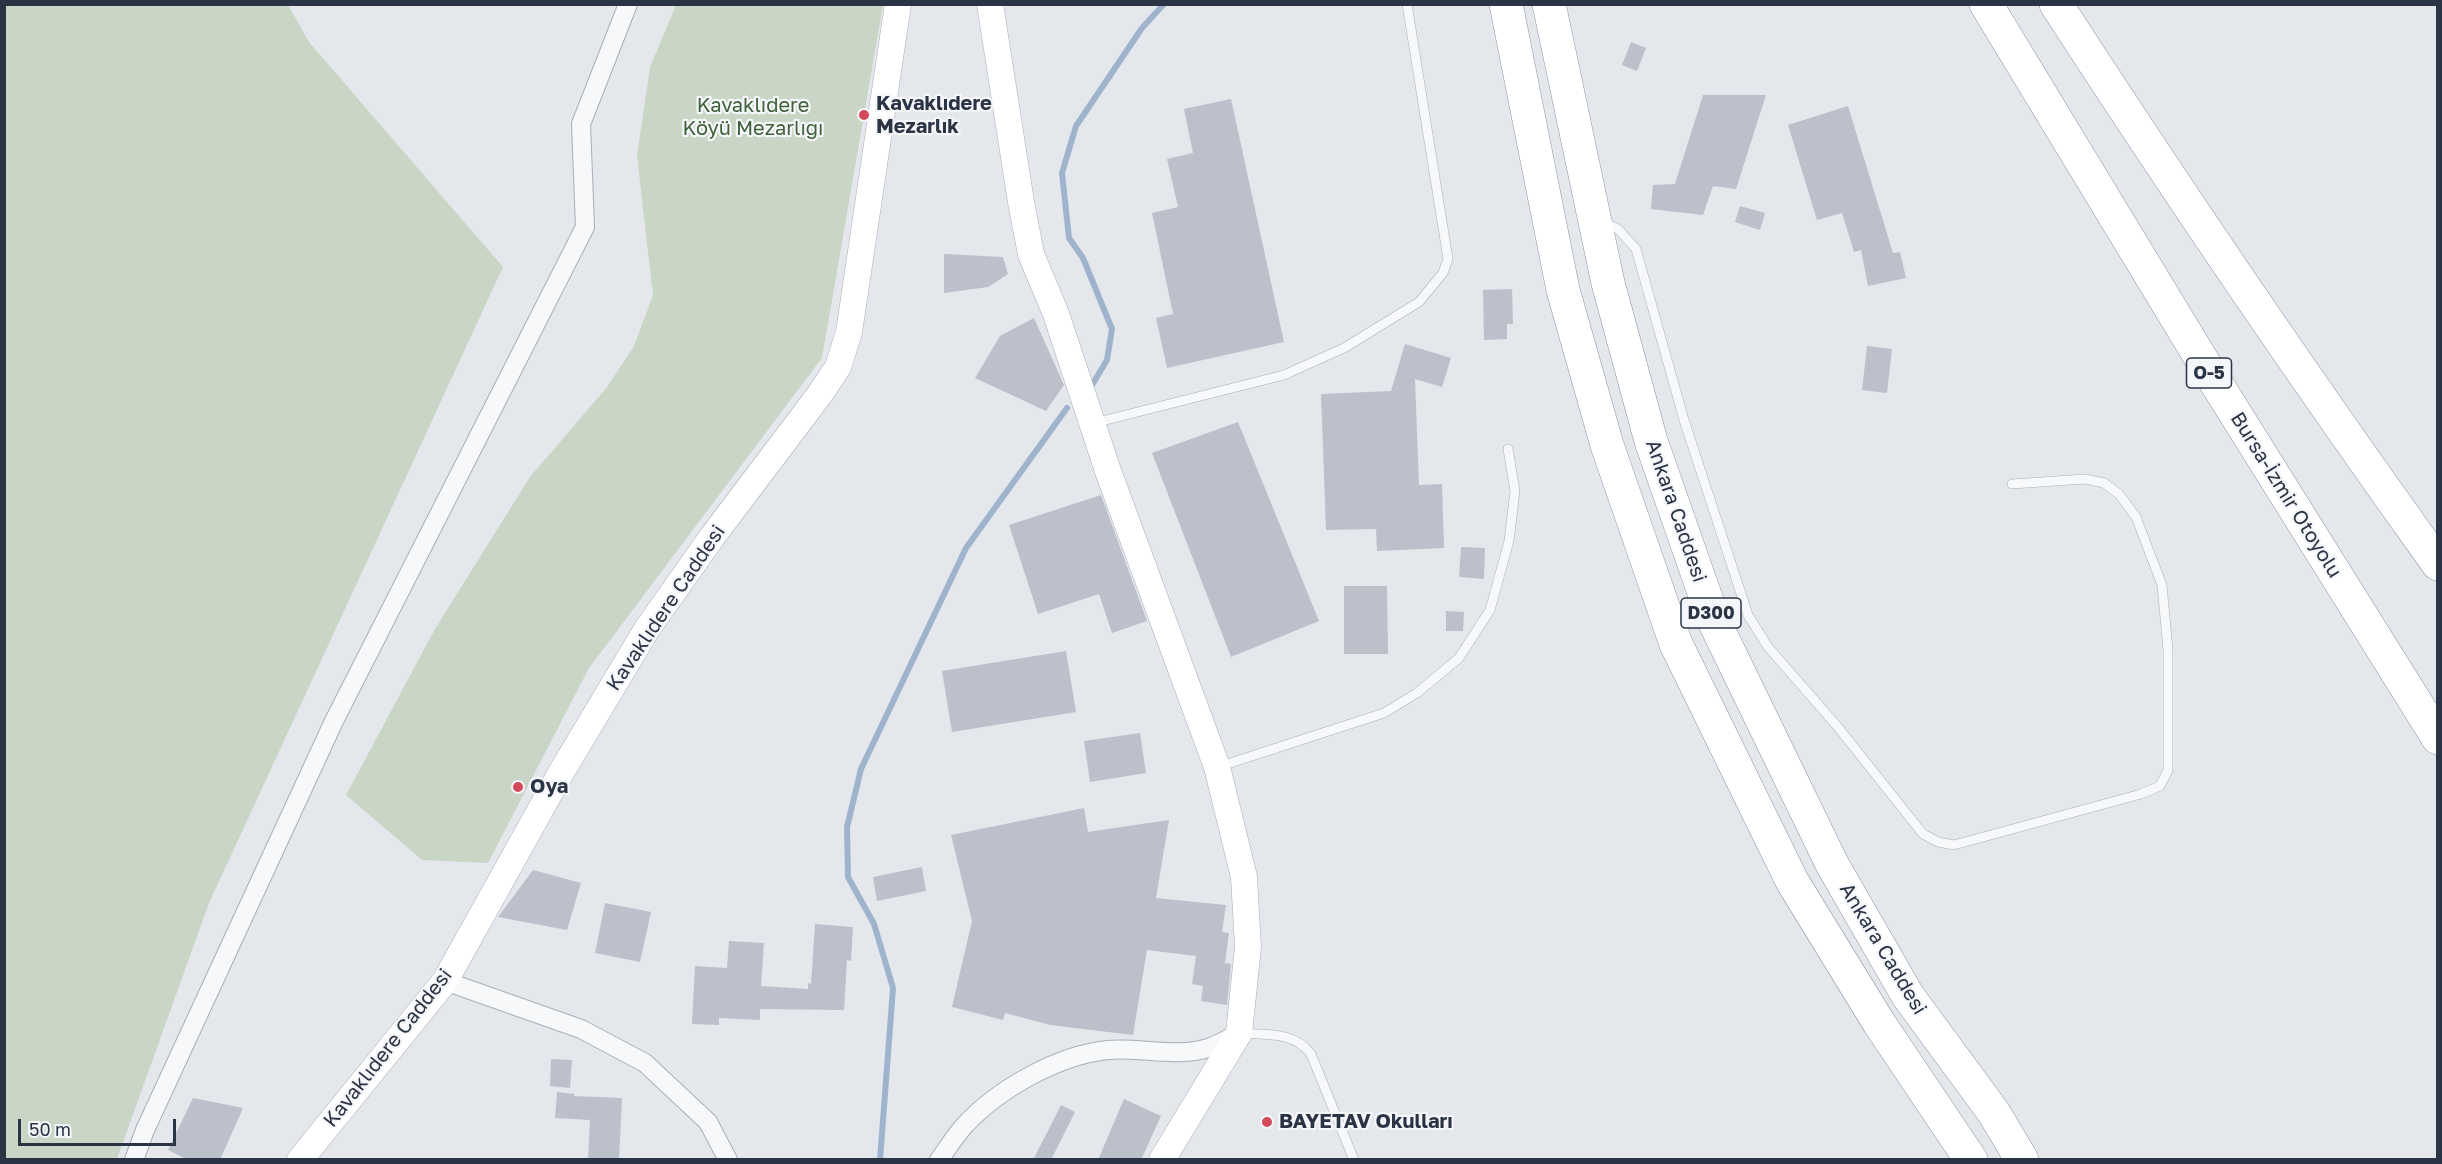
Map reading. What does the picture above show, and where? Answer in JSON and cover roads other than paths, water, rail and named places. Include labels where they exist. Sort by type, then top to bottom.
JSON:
[{"type":"highway","name":"Ankara Caddesi","points":[[1506,4],[1563,290],[1607,445],[1677,644],[1792,881],[1879,1023],[1971,1160]]},
{"type":"highway","name":"Ankara Caddesi","points":[[1549,4],[1608,283],[1651,441],[1714,621],[1832,864],[1908,996],[1994,1113],[2022,1160]]},
{"type":"highway","name":"Bursa-İzmir Otoyolu","points":[[1986,4],[2208,370],[2438,738]]},
{"type":"highway","points":[[2056,4],[2206,233],[2325,406],[2438,564]]},
{"type":"street","points":[[134,1160],[145,1130],[334,721],[585,227],[581,124],[628,4]]},
{"type":"street","name":"Kavaklıdere Caddesi","points":[[300,1160],[445,981],[562,771],[648,629],[712,537],[838,367],[849,332],[898,4]]},
{"type":"street","points":[[990,4],[1031,254],[1056,314],[1092,423],[1217,767],[1244,877],[1248,947],[1239,1033],[1162,1160]]},
{"type":"street","points":[[445,981],[581,1029],[645,1063],[708,1122],[728,1160]]},
{"type":"street","points":[[939,1160],[964,1126],[994,1100],[1066,1059],[1108,1050],[1193,1052],[1210,1048],[1239,1033]]},
{"type":"lane","points":[[1092,423],[1284,375],[1344,348],[1419,302],[1443,273],[1448,259],[1407,4]]},
{"type":"lane","points":[[1594,216],[1618,229],[1636,249],[1684,420],[1748,615],[1768,647],[1837,726],[1923,834],[1938,842],[1954,845],[2141,794],[2160,786],[2168,770],[2168,650],[2162,585],[2136,517],[2119,494],[2104,483],[2085,479],[2012,484]]},
{"type":"lane","points":[[1217,767],[1384,713],[1417,693],[1459,658],[1490,610],[1509,541],[1515,491],[1508,449]]},
{"type":"lane","points":[[1239,1033],[1293,1038],[1304,1045],[1311,1054],[1354,1160]]},
{"type":"waterway","points":[[1092,385],[1107,360],[1112,329],[1083,258],[1069,238],[1062,173],[1076,126],[1142,28],[1164,4]]},
{"type":"waterway","points":[[880,1160],[893,988],[874,924],[848,877],[847,827],[861,769],[966,548],[1067,408]]},
{"type":"place","name":"Kavaklıdere Mezarlık","points":[[864,115]]},
{"type":"place","name":"Oya","points":[[518,787]]},
{"type":"place","name":"BAYETAV Okulları","points":[[1267,1122]]},
{"type":"park label","name":"Kavaklıdere Köyü Mezarlığı","points":[[753,118]]}]
